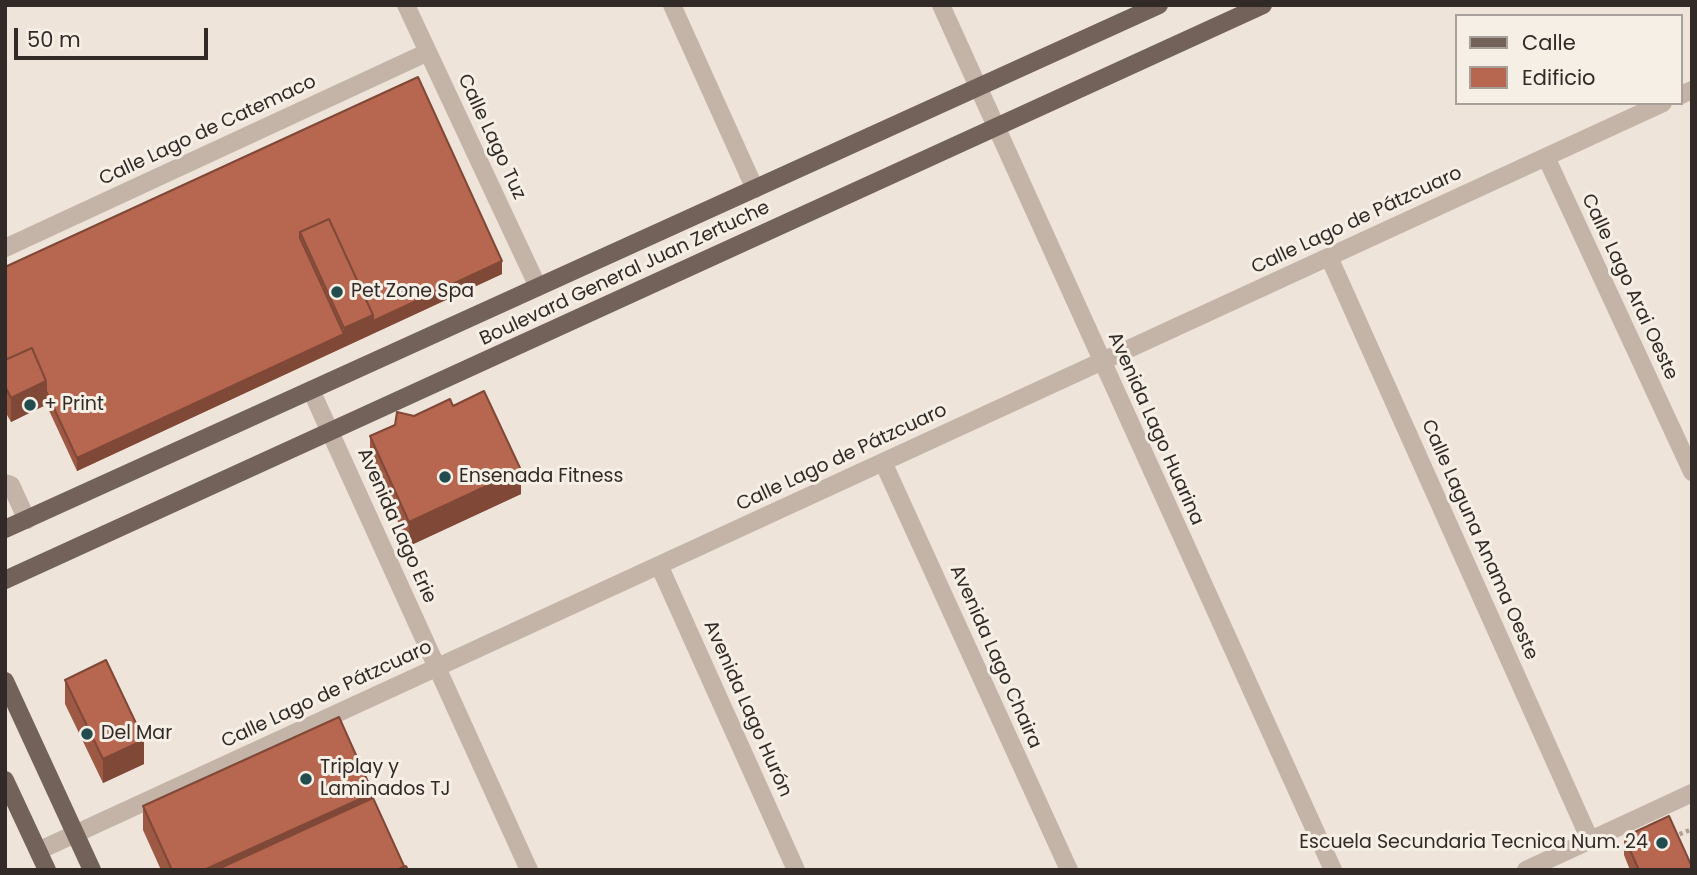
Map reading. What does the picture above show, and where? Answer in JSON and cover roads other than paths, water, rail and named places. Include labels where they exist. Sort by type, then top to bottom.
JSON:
[{"type":"main road","name":"Boulevard General Juan Zertuche","points":[[5,529],[1159,5]]},
{"type":"main road","name":"Boulevard General Juan Zertuche","points":[[5,580],[1263,5]]},
{"type":"main road","points":[[5,681],[92,870]]},
{"type":"main road","points":[[5,780],[47,870]]},
{"type":"street","name":"Calle Lago Tuz","points":[[406,5],[538,288]]},
{"type":"street","points":[[672,5],[755,189]]},
{"type":"street","name":"Avenida Lago Huarina","points":[[942,5],[1332,870]]},
{"type":"street","name":"Calle Lago de Catemaco","points":[[5,248],[428,52]]},
{"type":"street","name":"Calle Lago de Pátzcuaro","points":[[38,851],[1659,105]]},
{"type":"street","name":"Calle Lago Arai Oeste","points":[[1546,157],[1692,472]]},
{"type":"street","name":"Calle Laguna Anama Oeste","points":[[1329,257],[1590,840]]},
{"type":"street","name":"Avenida Lago Erie","points":[[311,390],[529,870]]},
{"type":"street","name":"Avenida Lago Chaira","points":[[883,462],[1069,870]]},
{"type":"street","points":[[5,483],[11,485],[27,520]]},
{"type":"street","name":"Avenida Lago Hurón","points":[[659,565],[796,870]]},
{"type":"street","points":[[1526,870],[1692,793]]},
{"type":"place","name":"Pet Zone Spa","points":[[337,292]]},
{"type":"place","name":"+ Print","points":[[30,405]]},
{"type":"place","name":"Ensenada Fitness","points":[[445,477]]},
{"type":"place","name":"Del Mar","points":[[87,734]]},
{"type":"place","name":"Triplay y Laminados TJ","points":[[306,779]]},
{"type":"place","name":"Escuela Secundaria Tecnica Num. 24","points":[[1662,843]]}]
